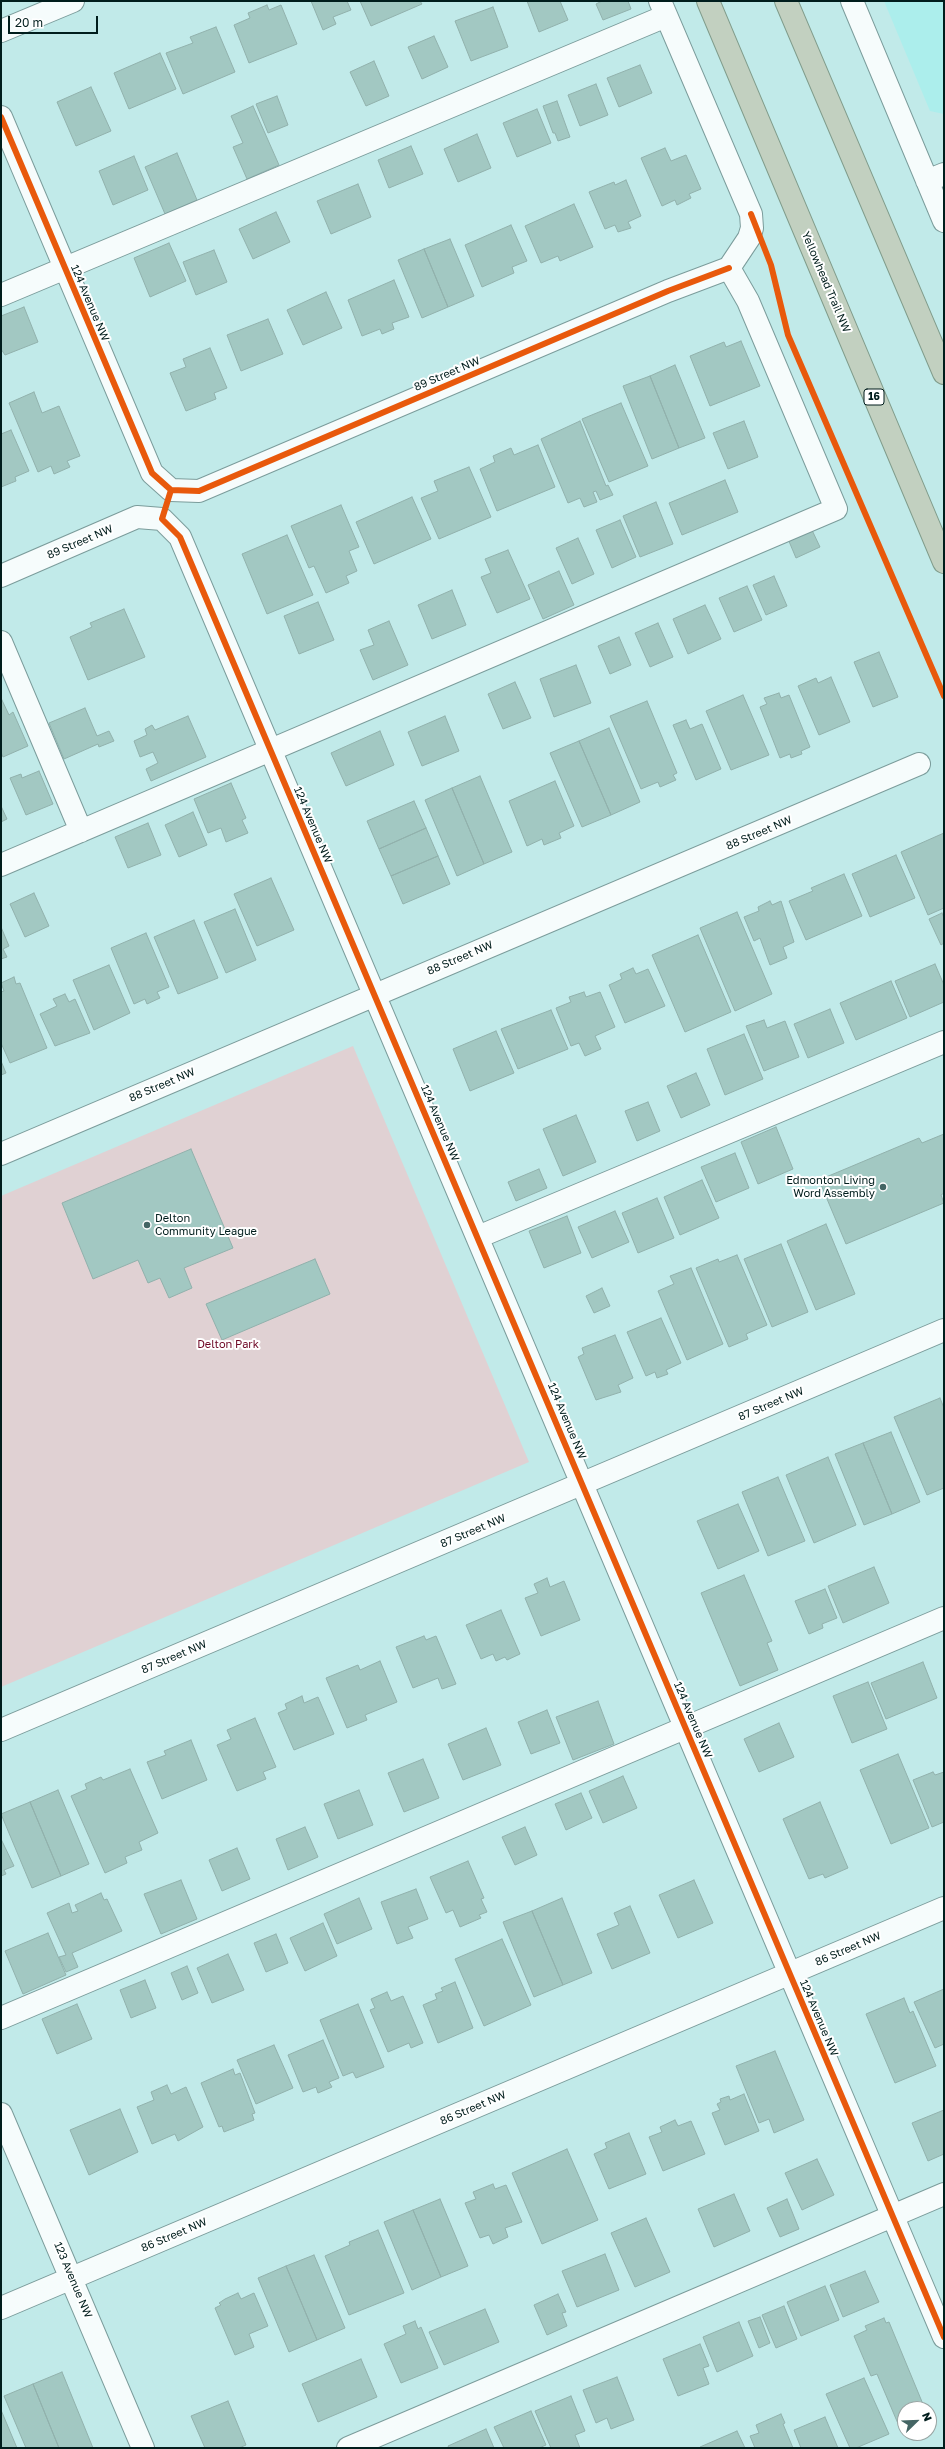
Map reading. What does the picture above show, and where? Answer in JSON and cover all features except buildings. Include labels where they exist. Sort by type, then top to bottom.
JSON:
[{"type":"highway","name":"Yellowhead Trail NW","points":[[708,1],[944,562]]},
{"type":"highway","points":[[786,1],[944,373]]},
{"type":"street","points":[[1,32],[73,1]]},
{"type":"street","points":[[852,1],[936,178],[944,221]]},
{"type":"street","points":[[1,295],[663,9],[751,214],[752,228],[749,238],[730,268],[748,301],[836,509],[270,749],[1,865]]},
{"type":"street","name":"124 Avenue NW","points":[[1,117],[152,473],[171,490]]},
{"type":"street","name":"89 Street NW","points":[[171,490],[199,491],[668,291],[730,268]]},
{"type":"street","name":"89 Street NW","points":[[1,576],[137,517],[162,519]]},
{"type":"street","name":"124 Avenue NW","points":[[162,519],[180,537],[944,2337]]},
{"type":"street","points":[[1,642],[81,831]]},
{"type":"street","name":"88 Street NW","points":[[1,1154],[919,764]]},
{"type":"street","points":[[478,1237],[944,1042]]},
{"type":"street","name":"87 Street NW","points":[[1,1730],[944,1330]]},
{"type":"street","points":[[1,2018],[685,1726],[944,1618]]},
{"type":"street","name":"86 Street NW","points":[[1,2308],[944,1908]]},
{"type":"street","name":"123 Avenue NW","points":[[1,2114],[143,2448]]},
{"type":"street","points":[[348,2448],[944,2194]]},
{"type":"shaded area","points":[[884,1],[944,1],[944,114],[930,111]]},
{"type":"green space","name":"Delton Park","points":[[353,1046],[529,1462],[1,1687],[1,1196]]},
{"type":"cycle path","points":[[1,117],[152,473],[171,490]]},
{"type":"cycle path","points":[[751,214],[771,265],[788,335],[944,696]]},
{"type":"cycle path","points":[[171,490],[199,491],[668,291],[729,268]]},
{"type":"cycle path","points":[[171,490],[162,519],[180,537],[944,2337]]},
{"type":"place","name":"Edmonton Living Word Assembly","points":[[883,1187]]},
{"type":"place","name":"Delton Community League","points":[[147,1225]]}]
